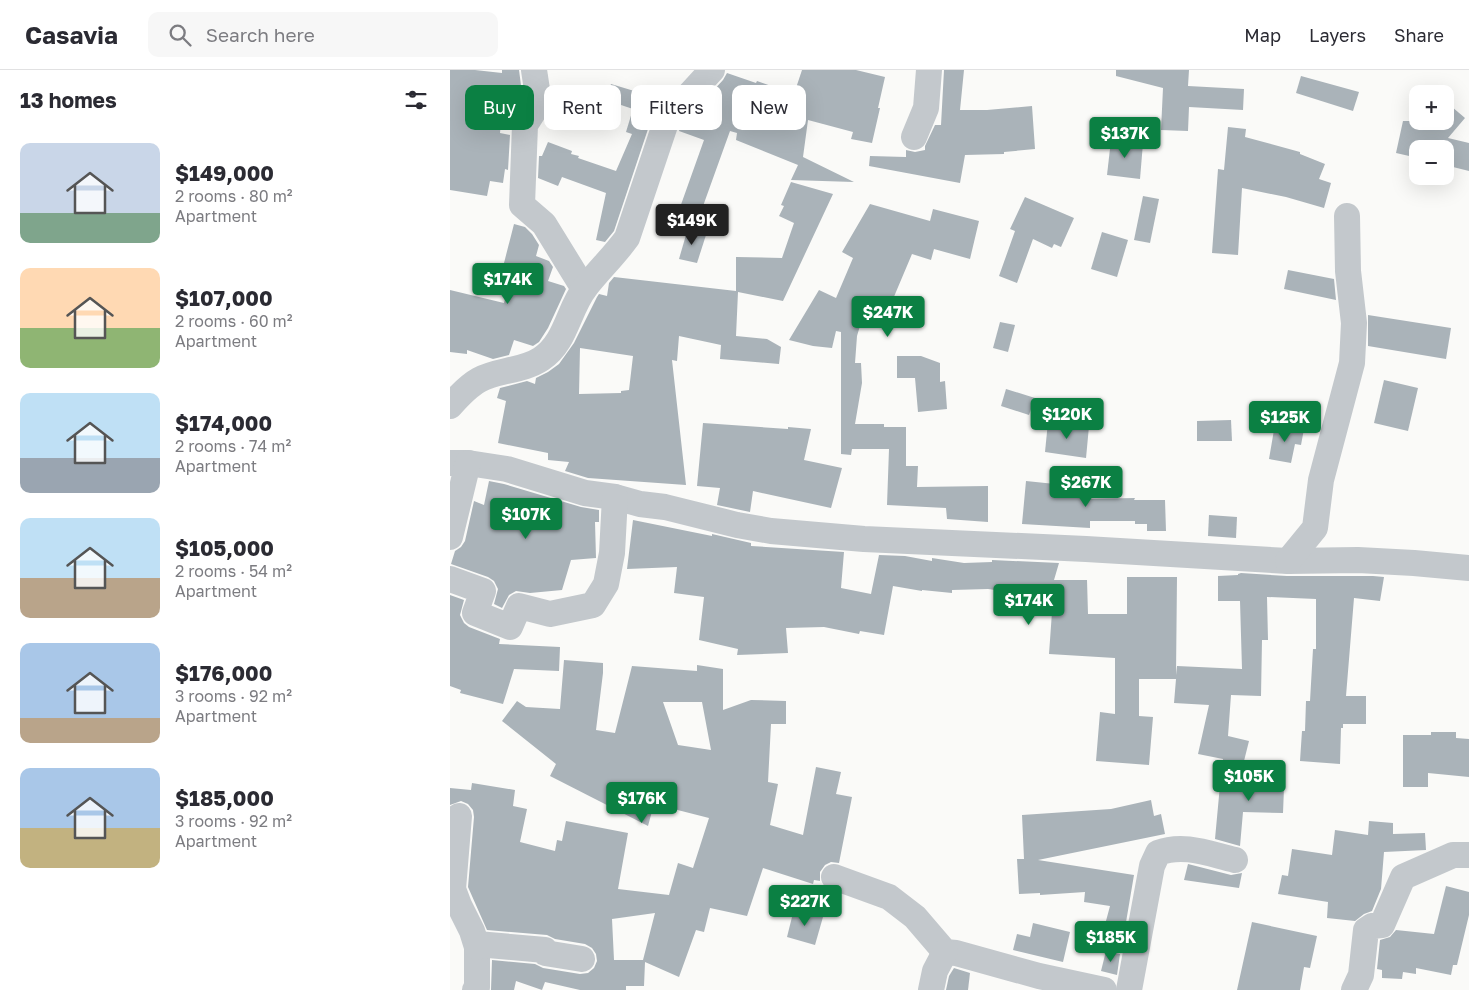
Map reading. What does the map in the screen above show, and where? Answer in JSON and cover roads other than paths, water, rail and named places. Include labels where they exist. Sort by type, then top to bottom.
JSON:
[{"type":"street","points":[[534,70],[539,103],[526,125],[522,205],[544,224],[584,289]]},
{"type":"street","points":[[450,406],[479,380],[540,360],[560,338],[584,289],[627,238],[667,119],[712,70]]},
{"type":"street","points":[[914,137],[926,108],[929,70]]},
{"type":"street","points":[[1288,561],[1315,528],[1321,480],[1352,363],[1354,323],[1348,270],[1347,216]]},
{"type":"street","points":[[450,537],[459,463],[507,469],[585,493],[615,496],[640,504],[665,507],[737,525],[771,531],[864,539],[1095,549],[1288,561],[1358,560],[1469,568]]},
{"type":"street","points":[[450,579],[483,592],[474,613],[510,627],[519,606],[550,614],[592,606],[606,584],[612,552],[615,496]]},
{"type":"street","points":[[459,816],[453,889],[477,947],[477,987],[475,990]]},
{"type":"street","points":[[1129,990],[1152,866],[1158,853],[1171,848],[1190,848],[1235,860]]},
{"type":"street","points":[[1354,990],[1361,975],[1366,930],[1372,926],[1382,925],[1402,877],[1453,855],[1469,855]]},
{"type":"street","points":[[834,877],[889,897],[915,917],[945,952],[1104,990]]},
{"type":"street","points":[[477,947],[477,944],[545,950],[544,953],[582,959]]},
{"type":"street","points":[[932,990],[935,971],[945,952]]}]
